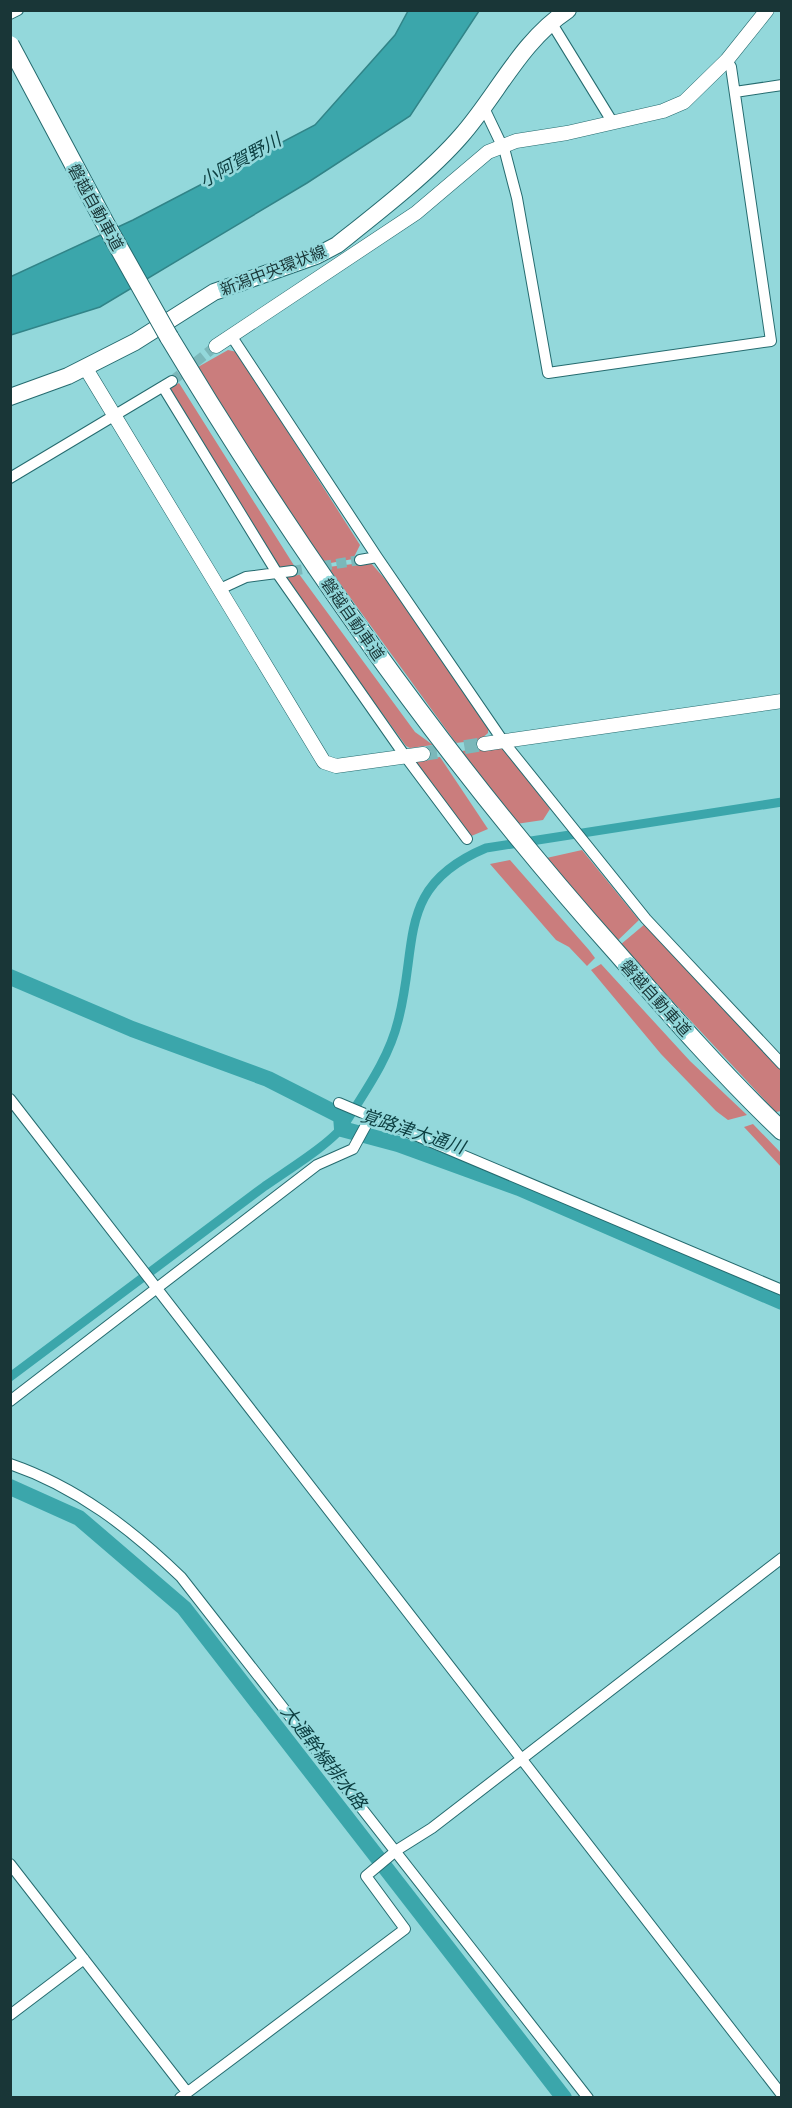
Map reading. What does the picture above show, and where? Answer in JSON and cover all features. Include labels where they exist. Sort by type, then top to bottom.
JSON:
[{"type":"highway","name":"磐越自動車道","points":[[10,45],[105,225],[169,337],[301,546],[390,671],[536,860],[672,1017],[782,1131]]},
{"type":"main road","name":"新潟中央環状線","points":[[10,398],[68,376],[135,342],[213,292],[316,256],[337,245],[459,139],[484,108],[518,56],[550,22],[568,10]]},
{"type":"street","points":[[10,14],[18,10]]},
{"type":"street","points":[[216,346],[416,213],[488,152],[501,145],[614,123],[663,111],[684,102],[727,60],[767,10]]},
{"type":"street","points":[[550,22],[614,123]]},
{"type":"street","points":[[484,108],[501,145],[518,198],[548,373],[771,341],[735,92],[731,67],[727,60]]},
{"type":"street","points":[[735,92],[782,85]]},
{"type":"street","points":[[232,337],[377,557],[503,741],[646,919],[782,1064]]},
{"type":"street","points":[[85,367],[324,762],[336,766],[423,754]]},
{"type":"street","points":[[10,478],[167,384],[277,573],[405,756],[467,839]]},
{"type":"street","points":[[360,560],[377,557]]},
{"type":"street","points":[[220,589],[246,577],[292,571]]},
{"type":"street","points":[[484,744],[782,700]]},
{"type":"street","points":[[10,1099],[782,2095]]},
{"type":"street","points":[[339,1103],[782,1290]]},
{"type":"street","points":[[10,1401],[156,1285],[317,1165],[353,1149],[368,1116]]},
{"type":"street","points":[[10,1464],[60,1485],[102,1510],[140,1538],[181,1577],[588,2097]]},
{"type":"street","points":[[10,1864],[84,1959],[184,2095],[405,1929],[366,1876],[394,1852],[432,1828],[523,1759],[782,1558]]},
{"type":"street","points":[[10,2015],[84,1959]]},
{"type":"shaded area","points":[[228,350],[237,352],[360,545],[353,559],[325,564],[257,463],[198,367]]},
{"type":"shaded area","points":[[179,383],[295,567],[277,570],[168,389]]},
{"type":"shaded area","points":[[370,562],[393,588],[488,727],[488,733],[480,740],[456,743],[328,567]]},
{"type":"shaded area","points":[[299,574],[415,732],[433,745],[410,748],[406,746],[281,575]]},
{"type":"shaded area","points":[[503,747],[550,809],[543,820],[516,824],[504,812],[462,751]]},
{"type":"shaded area","points":[[440,757],[488,829],[469,837],[414,761]]},
{"type":"shaded area","points":[[582,850],[639,920],[614,944],[542,859]]},
{"type":"shaded area","points":[[510,860],[595,958],[587,966],[569,947],[556,940],[490,864]]},
{"type":"shaded area","points":[[645,924],[781,1070],[781,1111],[776,1112],[620,945]]},
{"type":"shaded area","points":[[601,964],[690,1061],[747,1115],[728,1120],[716,1111],[661,1054],[591,970]]},
{"type":"shaded area","points":[[753,1124],[781,1153],[781,1167],[744,1127]]},
{"type":"water","points":[[408,11],[479,11],[410,116],[307,183],[100,307],[11,335],[10,277],[133,220],[315,125],[395,35]]},
{"type":"waterway","points":[[10,1377],[265,1186],[321,1147],[340,1130],[376,1073],[394,1035],[404,993],[416,919],[424,899],[437,880],[457,863],[486,848],[782,802]]},
{"type":"waterway","name":"覚路津大通川","points":[[10,977],[132,1029],[268,1079],[341,1116],[342,1129],[398,1144],[519,1188],[782,1302]]},
{"type":"waterway","name":"大通幹線排水路","points":[[10,1487],[79,1518],[184,1608],[564,2098]]},
{"type":"tunnel","points":[[172,381],[216,346]]},
{"type":"tunnel","points":[[292,571],[360,560]]},
{"type":"tunnel","points":[[423,754],[484,744]]},
{"type":"water label","name":"小阿賀野川","points":[[240,160]]}]
